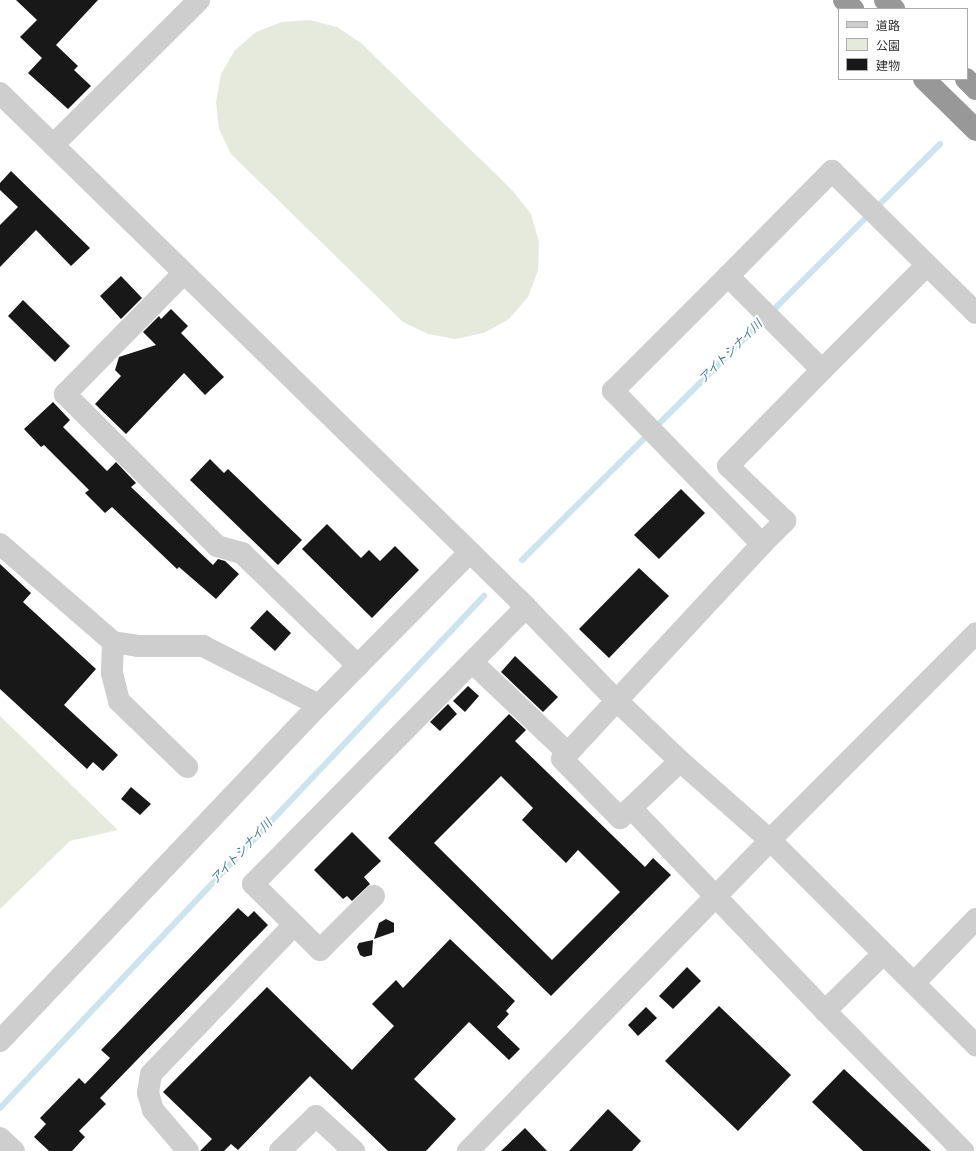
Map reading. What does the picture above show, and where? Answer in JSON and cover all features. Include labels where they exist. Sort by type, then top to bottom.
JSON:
[{"type":"highway","points":[[844,0],[852,8]]},
{"type":"highway","points":[[885,0],[893,8]]},
{"type":"highway","points":[[925,80],[976,130]]},
{"type":"highway","points":[[967,80],[976,89]]},
{"type":"street","points":[[53,145],[199,0]]},
{"type":"street","points":[[0,93],[523,604],[616,700],[680,761],[770,840],[976,1045]]},
{"type":"street","points":[[762,544],[669,446],[613,391],[832,171],[976,313]]},
{"type":"street","points":[[680,761],[620,818],[562,759],[785,521],[728,466],[927,265]]},
{"type":"street","points":[[184,273],[65,394],[218,546],[242,553],[358,666]]},
{"type":"street","points":[[728,276],[822,370]]},
{"type":"street","points":[[0,544],[113,642],[138,646],[203,646],[320,705]]},
{"type":"street","points":[[0,1041],[320,705],[470,552]]},
{"type":"street","points":[[374,896],[320,950],[253,884],[472,662],[523,604]]},
{"type":"street","points":[[474,1149],[770,840],[976,633]]},
{"type":"street","points":[[113,642],[112,673],[119,701],[187,767]]},
{"type":"street","points":[[472,662],[568,753]]},
{"type":"street","points":[[631,808],[717,896],[825,1011],[963,1151]]},
{"type":"street","points":[[914,983],[976,919]]},
{"type":"street","points":[[186,1150],[153,1110],[148,1093],[151,1074],[294,925]]},
{"type":"street","points":[[825,1011],[883,954]]},
{"type":"street","points":[[280,1151],[316,1116],[354,1151]]},
{"type":"street","points":[[0,1138],[14,1151]]},
{"type":"green space","points":[[310,20],[337,27],[361,43],[513,191],[531,214],[539,242],[538,270],[528,297],[509,319],[484,333],[455,339],[428,334],[403,322],[231,154],[219,129],[216,102],[221,74],[235,50],[256,32],[282,22]]},
{"type":"green space","points":[[0,716],[118,830],[70,841],[0,909]]},
{"type":"building","points":[[16,0],[98,0],[56,45],[78,66],[74,70],[91,86],[68,109],[28,73],[42,58],[20,37],[37,20]]},
{"type":"building","points":[[11,171],[90,248],[71,266],[36,230],[0,267],[0,225],[18,207],[0,190],[0,183]]},
{"type":"building","points":[[121,276],[142,298],[121,319],[100,296]]},
{"type":"building","points":[[23,300],[70,346],[55,362],[8,316]]},
{"type":"building","points":[[171,309],[188,326],[181,333],[224,377],[205,395],[184,373],[126,434],[95,404],[121,376],[115,370],[119,357],[156,345],[143,332],[159,316],[161,319]]},
{"type":"building","points":[[53,402],[70,420],[63,427],[107,471],[116,462],[136,483],[131,487],[213,565],[218,559],[225,561],[239,574],[216,599],[179,567],[177,569],[112,507],[105,513],[85,493],[89,490],[44,445],[41,447],[24,429]]},
{"type":"building","points":[[210,459],[224,473],[228,469],[302,540],[278,565],[190,480]]},
{"type":"building","points":[[681,489],[705,513],[659,559],[634,535]]},
{"type":"building","points":[[327,524],[361,558],[369,550],[380,561],[395,546],[419,570],[372,618],[302,549]]},
{"type":"building","points":[[0,564],[31,593],[23,602],[96,669],[64,705],[118,755],[103,771],[93,762],[87,769],[0,689]]},
{"type":"building","points":[[639,568],[669,596],[609,658],[579,629]]},
{"type":"building","points":[[267,610],[291,633],[275,651],[250,628]]},
{"type":"building","points":[[515,656],[558,697],[543,712],[501,672]]},
{"type":"building","points":[[468,686],[479,696],[465,712],[453,701]]},
{"type":"building","points":[[448,704],[457,714],[440,731],[430,722]]},
{"type":"building","points":[[509,714],[526,730],[515,741],[645,867],[653,858],[671,875],[551,996],[388,838]],"holes":[[[501,776],[533,808],[522,820],[566,863],[578,850],[620,892],[552,960],[434,843]]]},
{"type":"building","points":[[131,787],[151,804],[140,815],[121,799]]},
{"type":"building","points":[[352,832],[381,861],[364,877],[370,884],[352,901],[347,896],[343,899],[314,870]]},
{"type":"building","points":[[238,908],[248,917],[254,911],[268,925],[100,1098],[106,1104],[79,1131],[85,1137],[72,1151],[49,1151],[34,1137],[46,1124],[40,1118],[79,1078],[85,1084],[110,1058],[101,1050]]},
{"type":"building","points":[[386,919],[394,923],[394,932],[374,939],[379,923]]},
{"type":"building","points":[[450,939],[515,1001],[506,1011],[509,1014],[497,1027],[520,1049],[509,1060],[469,1022],[414,1079],[456,1119],[426,1151],[388,1151],[310,1076],[238,1150],[231,1144],[224,1151],[200,1151],[212,1139],[163,1092],[267,987],[352,1070],[394,1026],[372,1004],[396,980],[403,988]]},
{"type":"building","points":[[373,940],[372,955],[364,957],[360,955],[357,947],[359,943]]},
{"type":"building","points":[[687,967],[701,981],[673,1009],[659,996]]},
{"type":"building","points":[[719,1006],[791,1075],[738,1131],[665,1061]]},
{"type":"building","points":[[646,1007],[657,1018],[638,1036],[628,1025]]},
{"type":"building","points":[[844,1069],[931,1151],[863,1151],[812,1102]]},
{"type":"building","points":[[608,1109],[641,1141],[632,1151],[569,1151]]},
{"type":"building","points":[[525,1128],[547,1151],[501,1151]]},
{"type":"waterway","name":"アイトシナイ川","points":[[522,560],[940,144]]},
{"type":"waterway","name":"アイトシナイ川","points":[[0,1108],[484,596]]}]
